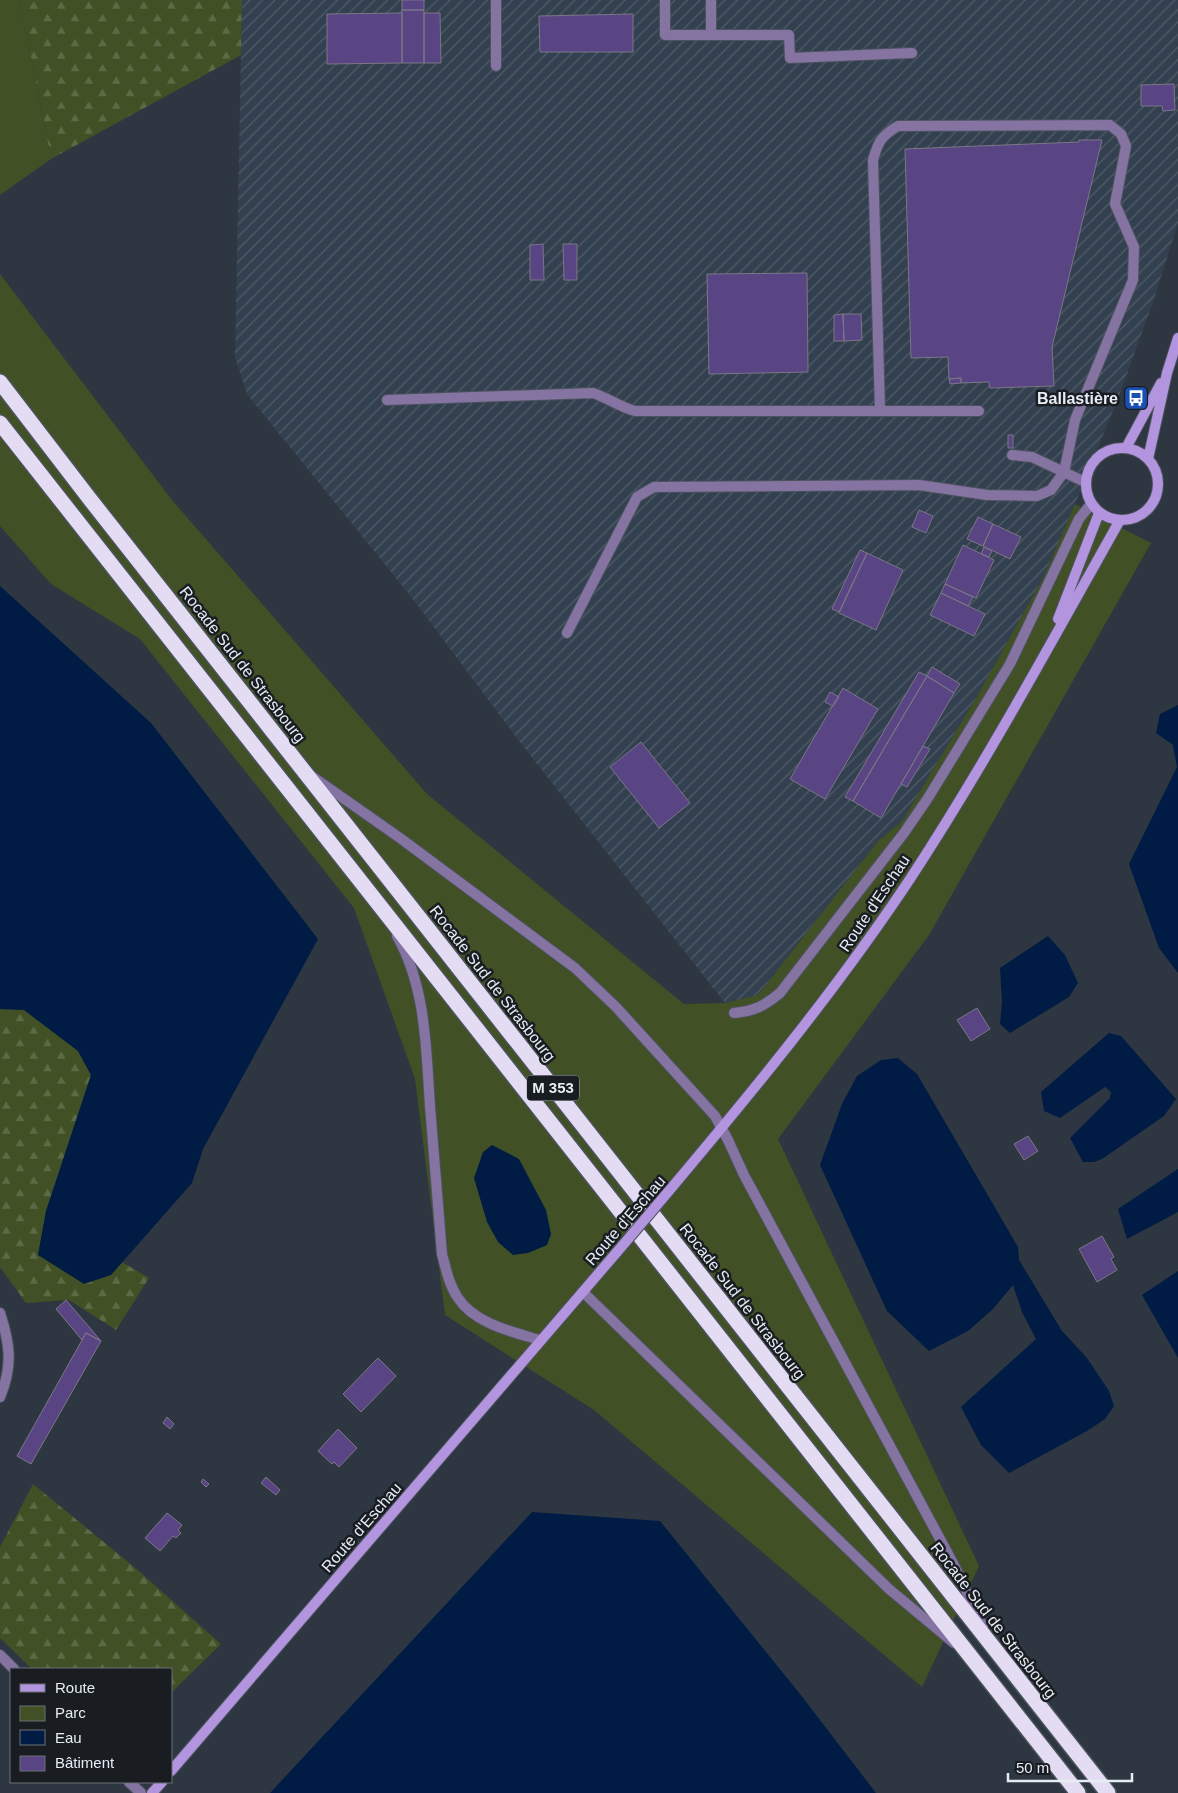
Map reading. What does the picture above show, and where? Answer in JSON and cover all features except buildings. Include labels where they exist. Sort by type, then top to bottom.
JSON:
[{"type":"highway","name":"Rocade Sud de Strasbourg","points":[[0,382],[95,506],[1108,1793]]},
{"type":"highway","name":"M 353","points":[[0,423],[1078,1793]]},
{"type":"main road","points":[[1148,459],[1167,373],[1178,338]]},
{"type":"main road","points":[[1126,448],[1167,373]]},
{"type":"main road","points":[[1114,448],[1126,448],[1142,454],[1148,459],[1155,469],[1158,481],[1157,493],[1144,513],[1133,519],[1120,520],[1109,518],[1099,513],[1091,504],[1086,493],[1085,482],[1088,470],[1094,460],[1114,448]]},
{"type":"main road","name":"Route d'Eschau","points":[[1047,648],[1099,513]]},
{"type":"main road","name":"Route d'Eschau","points":[[172,1770],[722,1129],[838,983],[909,880],[975,777],[1120,520]]},
{"type":"main road","points":[[152,1793],[161,1783]]},
{"type":"street","points":[[496,0],[496,66]]},
{"type":"street","points":[[665,0],[665,35],[789,35],[790,58],[912,53]]},
{"type":"street","points":[[710,0],[711,35]]},
{"type":"street","points":[[568,633],[637,497],[654,487],[919,485],[987,495],[1038,496],[1051,490],[1064,472],[1075,420],[1133,280],[1134,248],[1115,204],[1126,146],[1121,134],[1110,126],[898,126],[887,132],[878,142],[873,160],[880,411]]},
{"type":"street","points":[[387,400],[593,393],[604,396],[625,408],[635,411],[979,411]]},
{"type":"street","points":[[1012,456],[1032,457],[1085,482]]},
{"type":"street","name":"Route d'Eschau","points":[[734,1013],[747,1012],[759,1008],[780,993],[914,819],[1010,664],[1079,519],[1091,504]]},
{"type":"street","points":[[304,770],[400,838],[575,968],[616,1007],[715,1116],[744,1175],[954,1565],[992,1646]]},
{"type":"street","points":[[380,907],[406,952],[415,978],[424,1028],[442,1254],[448,1279],[458,1298],[474,1315],[506,1330],[540,1340]]},
{"type":"street","points":[[583,1292],[889,1589],[970,1656]]},
{"type":"street","points":[[0,1313],[7,1333],[10,1355],[6,1382],[0,1397]]},
{"type":"street","points":[[0,1655],[13,1668]]},
{"type":"street","points":[[130,1783],[141,1793]]},
{"type":"shaded area","points":[[242,0],[1178,0],[1178,223],[1153,302],[1119,396],[1075,504],[1043,578],[975,700],[902,821],[878,841],[758,995],[725,1003],[519,741],[412,598],[247,394],[235,357]]},
{"type":"green space","points":[[0,0],[20,0],[51,159],[0,195]]},
{"type":"green space","points":[[20,0],[242,0],[241,55],[51,159]]},
{"type":"green space","points":[[0,274],[172,500],[427,794],[684,1004],[725,1003],[758,995],[878,841],[902,821],[975,700],[1043,578],[1075,504],[1151,543],[929,935],[778,1139],[979,1566],[922,1687],[594,1410],[445,1315],[415,1079],[354,908],[140,639],[51,584],[0,526]]},
{"type":"green space","points":[[0,1009],[24,1010],[78,1051],[91,1075],[46,1211],[38,1255],[111,1275],[122,1262],[149,1278],[116,1330],[69,1300],[26,1303],[0,1267]]},
{"type":"green space","points":[[33,1484],[133,1566],[221,1644],[172,1692],[172,1668],[31,1668],[0,1638],[0,1547]]},
{"type":"water","points":[[0,586],[151,723],[318,939],[203,1149],[192,1183],[111,1275],[84,1284],[38,1255],[46,1211],[91,1075],[78,1051],[24,1010],[0,1009]]},
{"type":"water","points":[[1178,705],[1178,973],[1159,948],[1129,864],[1177,767],[1173,745],[1156,733],[1160,714]]},
{"type":"water","points":[[1048,936],[1065,955],[1078,983],[1069,997],[1010,1033],[1000,1024],[1002,1002],[1000,968]]},
{"type":"water","points":[[1109,1033],[1121,1036],[1176,1099],[1164,1116],[1102,1159],[1094,1162],[1083,1162],[1070,1138],[1110,1098],[1111,1092],[1105,1087],[1060,1118],[1044,1111],[1041,1092]]},
{"type":"water","points":[[898,1058],[917,1074],[1018,1247],[1019,1260],[1062,1331],[1087,1358],[1109,1391],[1114,1406],[1105,1419],[1087,1431],[1009,1473],[981,1445],[961,1407],[1036,1339],[1022,1312],[1013,1285],[993,1309],[968,1331],[929,1351],[887,1311],[820,1165],[842,1104],[857,1076],[881,1060]]},
{"type":"water","points":[[492,1145],[519,1159],[546,1210],[551,1234],[547,1245],[528,1253],[513,1255],[498,1242],[487,1222],[474,1178],[483,1152]]},
{"type":"water","points":[[1178,1169],[1178,1212],[1127,1239],[1118,1209]]},
{"type":"water","points":[[1178,1271],[1178,1358],[1142,1295]]},
{"type":"water","points":[[532,1512],[660,1521],[800,1694],[876,1793],[270,1793]]},
{"type":"place","name":"Ballastière","points":[[1136,398]]}]
